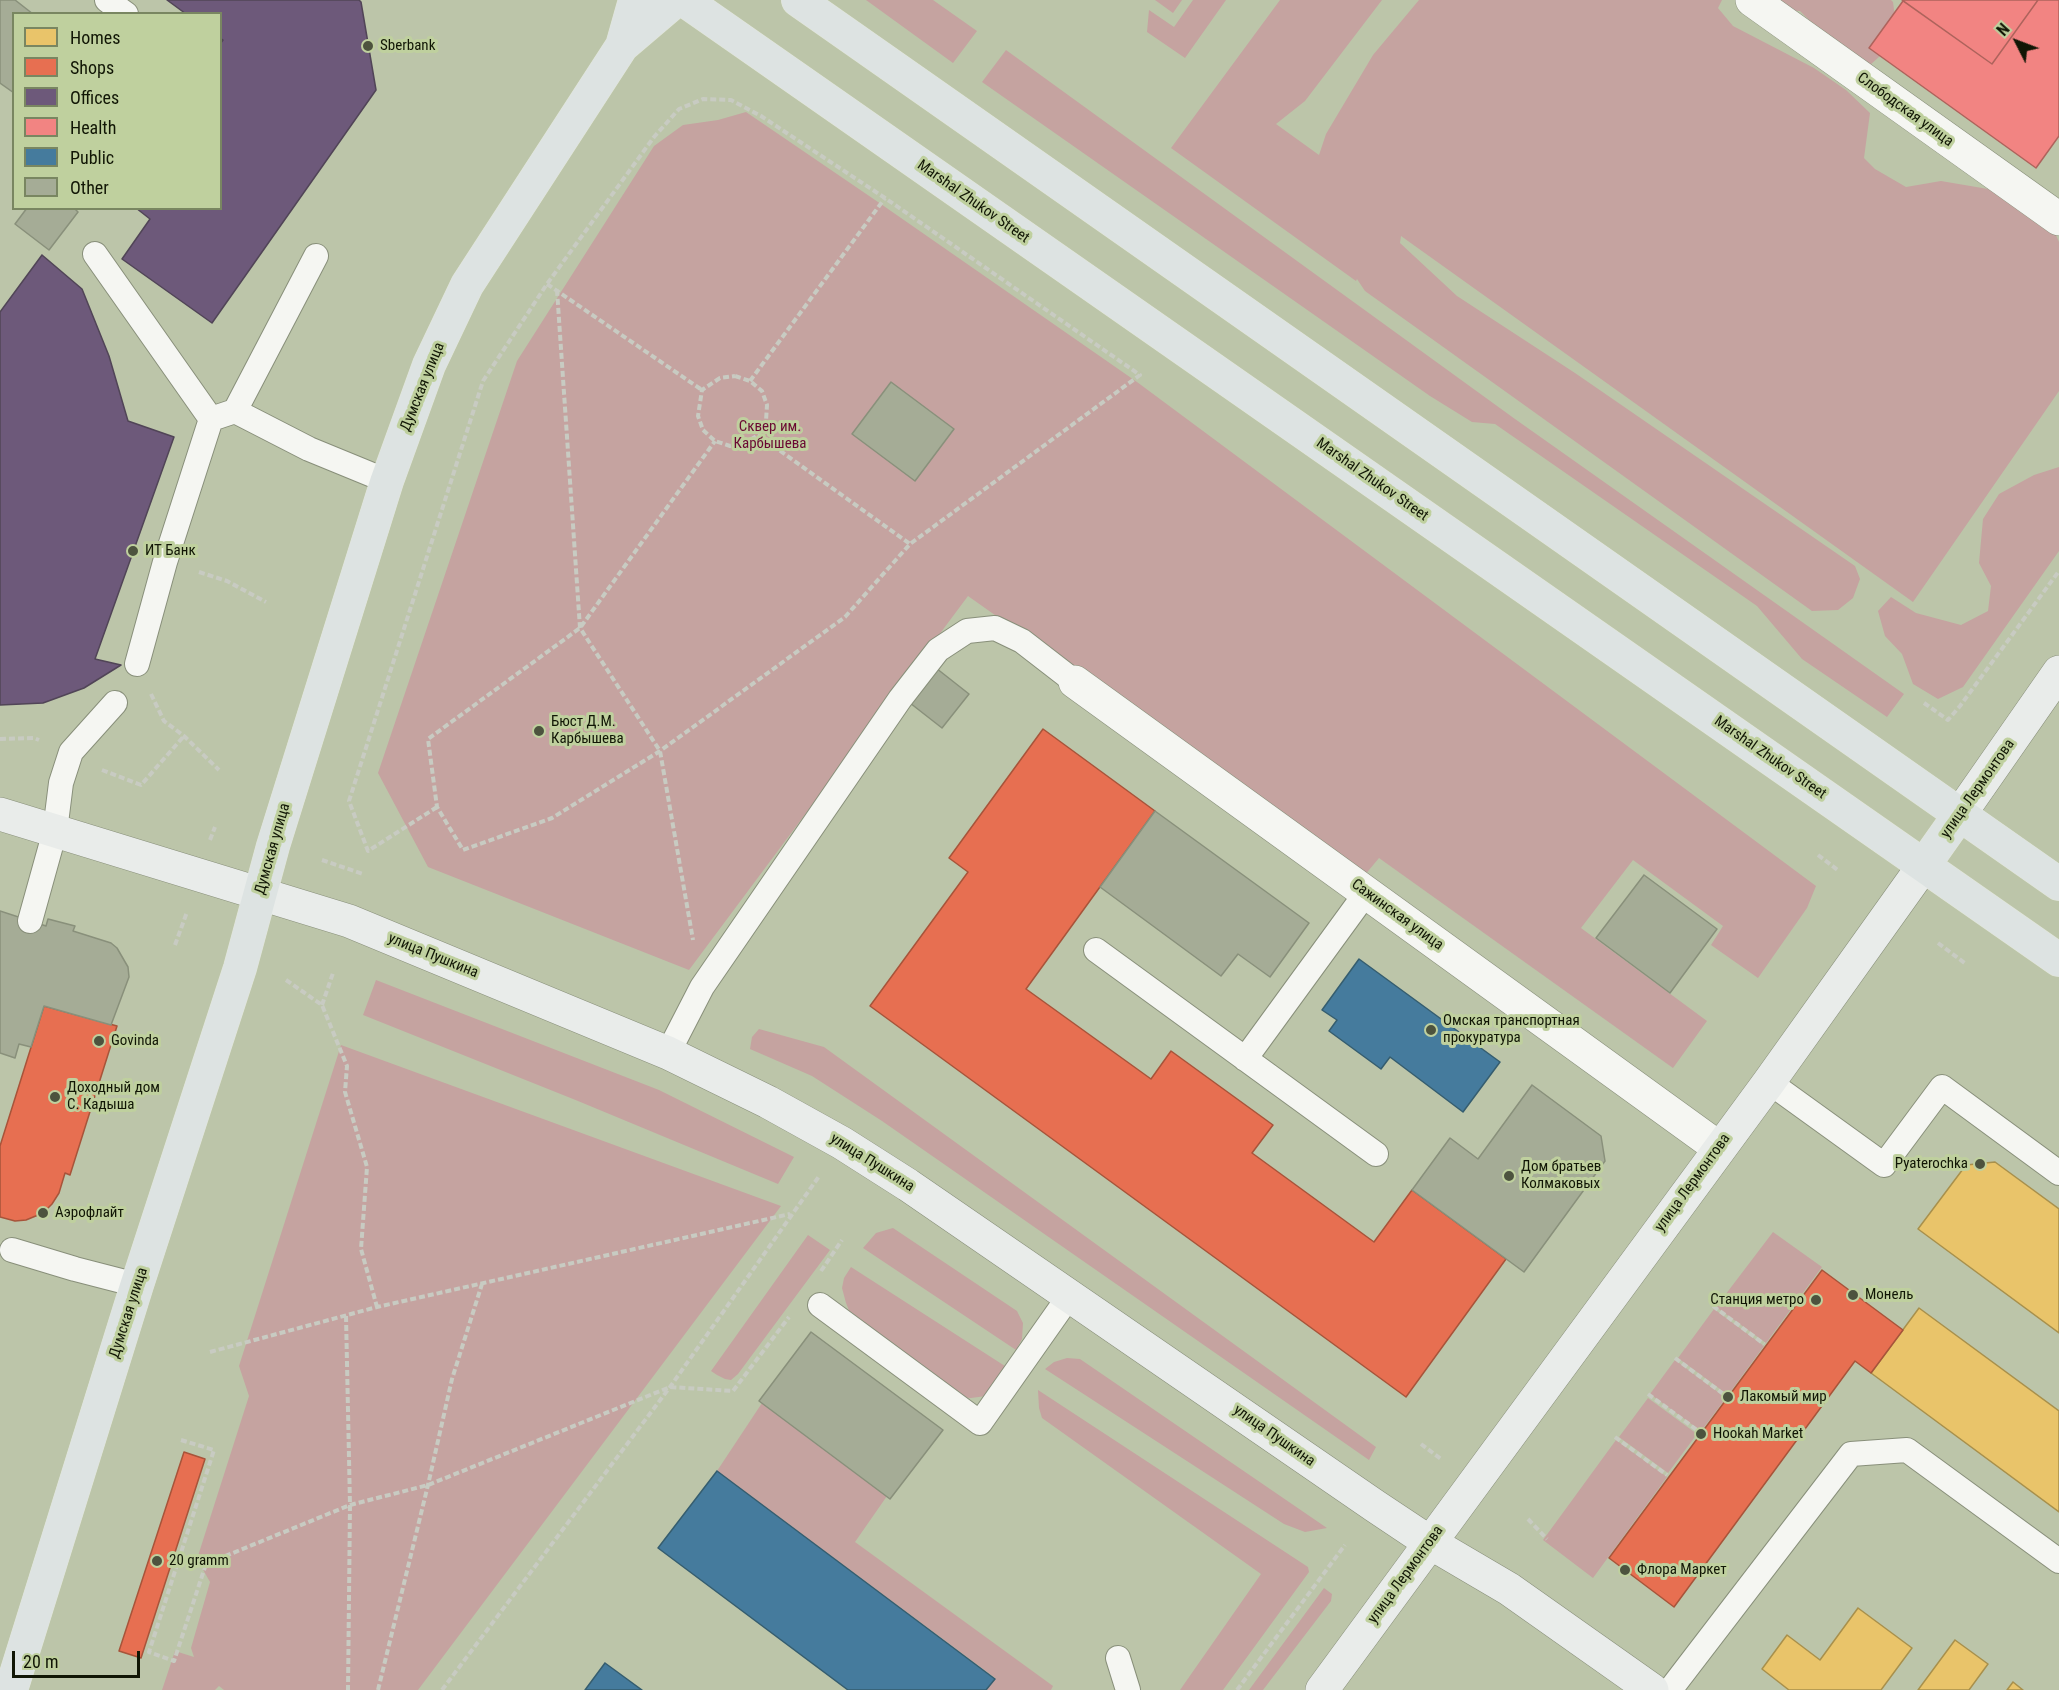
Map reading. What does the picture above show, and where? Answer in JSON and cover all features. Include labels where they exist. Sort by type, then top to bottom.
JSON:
[{"type":"main road","points":[[622,46],[635,0]]},
{"type":"main road","points":[[622,46],[676,0]]},
{"type":"main road","name":"Marshal Zhukov Street","points":[[684,0],[2059,960]]},
{"type":"main road","points":[[798,0],[2059,884]]},
{"type":"main road","name":"Думская улица","points":[[11,1690],[137,1285],[240,968],[259,894],[387,481],[429,365],[467,285],[622,46]]},
{"type":"main road","name":"улица Лермонтова","points":[[1924,865],[1960,814]]},
{"type":"street","name":"Слободская улица","points":[[1752,0],[2059,219]]},
{"type":"street","name":"улица Лермонтова","points":[[1960,814],[2059,672]]},
{"type":"street","name":"Сажинская улица","points":[[1075,682],[1719,1148]]},
{"type":"street","name":"улица Пушкина","points":[[0,814],[349,921],[668,1053],[768,1102],[842,1143],[1070,1295],[1429,1542],[1509,1589],[1652,1690]]},
{"type":"street","name":"улица Лермонтова","points":[[1322,1690],[1769,1082],[1924,865]]},
{"type":"lane","points":[[107,0],[123,12]]},
{"type":"lane","points":[[95,254],[211,419]]},
{"type":"lane","points":[[211,419],[235,411],[316,256]]},
{"type":"lane","points":[[235,411],[309,449],[387,481]]},
{"type":"lane","points":[[137,664],[165,562],[211,419]]},
{"type":"lane","points":[[668,1053],[702,987],[900,699],[938,650],[967,631],[995,628],[1022,640],[1075,682]]},
{"type":"lane","points":[[30,921],[55,831],[61,783],[70,752],[115,703]]},
{"type":"lane","points":[[1245,1059],[1366,893]]},
{"type":"lane","points":[[1096,950],[1376,1154]]},
{"type":"lane","points":[[1769,1082],[1884,1166],[1942,1087],[2059,1173]]},
{"type":"lane","points":[[12,1250],[137,1285]]},
{"type":"lane","points":[[820,1305],[980,1423],[1070,1295]]},
{"type":"lane","points":[[1670,1690],[1851,1454],[1907,1450],[2059,1561]]},
{"type":"lane","points":[[1118,1658],[1128,1690]]},
{"type":"path","points":[[437,807],[368,851],[349,801],[483,381],[548,284],[654,137],[679,109],[703,99],[731,100],[761,116],[885,198],[1140,375],[910,544],[845,617],[660,752],[552,818],[464,850],[437,807],[428,739],[580,628],[715,441]]},
{"type":"path","points":[[750,381],[885,198]]},
{"type":"path","points":[[548,284],[702,390]]},
{"type":"path","points":[[557,290],[580,628],[660,752],[702,987]]},
{"type":"path","points":[[735,376],[750,381],[762,391],[767,405],[766,421],[758,435],[745,443],[730,446],[715,441],[703,430],[698,416],[702,390],[720,378],[735,376]]},
{"type":"path","points":[[758,435],[910,544]]},
{"type":"path","points":[[1924,703],[1948,720],[2059,571]]},
{"type":"path","points":[[227,580],[266,602]]},
{"type":"path","points":[[164,721],[184,736],[219,770]]},
{"type":"path","points":[[1818,855],[1839,871]]},
{"type":"path","points":[[322,860],[363,874]]},
{"type":"path","points":[[176,945],[187,912]]},
{"type":"path","points":[[1938,943],[1966,964]]},
{"type":"path","points":[[322,1005],[333,973]]},
{"type":"path","points":[[286,980],[322,1005],[347,1066],[345,1092],[367,1167],[362,1249],[377,1307]]},
{"type":"path","points":[[442,1690],[670,1387],[842,1143]]},
{"type":"path","points":[[210,1352],[377,1307],[791,1214]]},
{"type":"path","points":[[818,1277],[842,1240]]},
{"type":"path","points":[[378,1690],[452,1379],[482,1283]]},
{"type":"path","points":[[1713,1306],[1764,1344]]},
{"type":"path","points":[[181,1440],[214,1450],[150,1652],[174,1661],[206,1564],[350,1505],[428,1485],[670,1387],[734,1391],[793,1312]]},
{"type":"path","points":[[345,1316],[350,1505],[348,1690]]},
{"type":"path","points":[[1675,1358],[1726,1396]]},
{"type":"path","points":[[1647,1394],[1701,1433]]},
{"type":"path","points":[[1615,1437],[1667,1475]]},
{"type":"path","points":[[1421,1444],[1441,1459]]},
{"type":"path","points":[[1528,1519],[1548,1539]]},
{"type":"path","points":[[1237,1690],[1345,1545]]},
{"type":"green space","points":[[866,0],[933,0],[977,31],[953,63]]},
{"type":"green space","points":[[1155,0],[1182,0],[1173,13]]},
{"type":"green space","points":[[1193,0],[1226,0],[1185,58],[1147,32],[1149,10],[1174,27]]},
{"type":"green space","points":[[1280,0],[1382,0],[1305,101],[1276,124],[1319,155],[1326,134],[1373,55],[1419,0],[1722,0],[1718,8],[1733,26],[1814,68],[1846,90],[1870,113],[1864,158],[1875,169],[1906,187],[1941,181],[1988,189],[2020,203],[2052,226],[2059,242],[2059,391],[1913,602],[1401,236],[1400,243],[1457,296],[1575,373],[1855,566],[1860,579],[1853,598],[1838,610],[1812,611],[1365,291],[1357,279],[1356,281],[1171,148]]},
{"type":"green space","points":[[1735,0],[1891,0],[1898,40],[1870,65],[1829,40],[1800,11],[1749,9]]},
{"type":"green space","points":[[1006,50],[1515,419],[1904,694],[1887,717],[1802,659],[1757,606],[1495,424],[1472,422],[1430,396],[982,82]]},
{"type":"green space","name":"Сквер им. Карбышева","points":[[746,112],[1137,382],[1816,886],[1807,908],[1758,978],[1711,945],[1723,926],[1633,860],[1581,928],[1707,1021],[1673,1068],[1379,858],[1364,876],[968,596],[689,970],[428,867],[378,773],[517,361],[654,146],[683,125],[718,120]]},
{"type":"green space","points":[[2059,467],[2059,551],[1963,687],[1938,699],[1913,684],[1902,654],[1885,636],[1878,611],[1891,597],[1916,613],[1961,625],[1988,611],[1991,586],[1979,563],[1983,519],[1999,494],[2034,475]]},
{"type":"green space","points":[[376,980],[659,1090],[794,1157],[778,1184],[363,1015]]},
{"type":"green space","points":[[759,1029],[824,1047],[1376,1447],[1369,1460],[882,1121],[812,1076],[750,1049],[752,1037]]},
{"type":"green space","points":[[341,1045],[781,1206],[418,1690],[224,1690],[219,1686],[215,1690],[162,1690],[175,1651],[194,1657],[191,1648],[210,1582],[197,1559],[249,1396],[239,1366]]},
{"type":"green space","points":[[893,1228],[1017,1311],[1023,1323],[1022,1339],[1016,1350],[863,1248],[876,1233]]},
{"type":"green space","points":[[1773,1232],[1822,1267],[1766,1343],[1716,1307]]},
{"type":"green space","points":[[808,1235],[830,1250],[738,1374],[731,1380],[711,1371]]},
{"type":"green space","points":[[851,1267],[1008,1368],[986,1396],[955,1397],[852,1318],[842,1288],[844,1278]]},
{"type":"green space","points":[[1714,1309],[1764,1346],[1728,1395],[1678,1358]]},
{"type":"green space","points":[[1067,1358],[1080,1359],[1327,1528],[1305,1532],[1284,1524],[1045,1369],[1054,1362]]},
{"type":"green space","points":[[1675,1360],[1726,1398],[1701,1431],[1650,1394]]},
{"type":"green space","points":[[1038,1390],[1308,1567],[1309,1572],[1223,1690],[1180,1690],[1261,1574],[1042,1418]]},
{"type":"green space","points":[[1648,1398],[1697,1434],[1668,1473],[1619,1437]]},
{"type":"green space","points":[[762,1403],[887,1496],[855,1542],[1053,1686],[1051,1690],[986,1690],[995,1678],[717,1471]]},
{"type":"green space","points":[[1616,1440],[1667,1477],[1593,1578],[1543,1540]]},
{"type":"green space","points":[[1324,1588],[1332,1594],[1331,1601],[1263,1690],[1249,1690]]},
{"type":"building: Homes","points":[[1995,1162],[2059,1209],[2059,1333],[1918,1229],[1966,1165]]},
{"type":"building: Homes","points":[[1919,1308],[2059,1411],[2059,1512],[1871,1373]]},
{"type":"building: Homes","points":[[1858,1608],[1912,1648],[1881,1690],[1789,1690],[1762,1669],[1787,1635],[1820,1660]]},
{"type":"building: Homes","points":[[1955,1640],[1988,1664],[1969,1690],[1918,1690]]},
{"type":"building: Homes","points":[[2013,1682],[2023,1690],[2007,1690]]},
{"type":"building: Shops","points":[[1043,729],[1155,811],[1026,989],[1151,1079],[1171,1051],[1273,1125],[1252,1153],[1374,1242],[1412,1190],[1506,1259],[1406,1397],[870,1006],[968,872],[949,858]]},
{"type":"building: Shops","name":"Доходный дом С. Кадыша","points":[[44,1006],[117,1026],[70,1175],[65,1173],[59,1193],[43,1213],[26,1220],[15,1221],[0,1217],[0,1146]]},
{"type":"building: Shops","points":[[1822,1270],[1903,1330],[1871,1373],[1855,1361],[1674,1607],[1609,1558]]},
{"type":"building: Shops","points":[[184,1452],[205,1459],[141,1658],[119,1651]]},
{"type":"building: Offices","points":[[167,0],[359,0],[376,90],[212,323],[122,259],[150,219],[139,210],[222,210],[222,12],[183,12]]},
{"type":"building: Offices","points":[[42,255],[82,289],[109,356],[128,421],[174,437],[95,659],[121,665],[84,688],[43,703],[0,705],[0,312]]},
{"type":"building: Health","points":[[1902,0],[2038,0],[1992,64]]},
{"type":"building: Health","points":[[2038,0],[2059,0],[2059,136],[2036,168],[1869,48],[1903,1],[1992,64]]},
{"type":"building: Public","points":[[1359,959],[1500,1062],[1463,1112],[1390,1057],[1381,1069],[1329,1031],[1337,1020],[1322,1010]]},
{"type":"building: Public","points":[[717,1471],[995,1679],[986,1690],[848,1690],[658,1548]]},
{"type":"building: Public","points":[[605,1663],[642,1690],[585,1690]]},
{"type":"building: Other","points":[[0,0],[15,0],[30,12],[12,12],[12,92],[0,83]]},
{"type":"building: Other","points":[[26,210],[76,210],[78,212],[49,250],[15,224]]},
{"type":"building: Other","points":[[891,382],[954,429],[915,481],[852,434]]},
{"type":"building: Other","points":[[936,668],[969,694],[942,728],[910,703]]},
{"type":"building: Other","points":[[1155,811],[1309,923],[1270,977],[1238,954],[1221,976],[1100,887]]},
{"type":"building: Other","points":[[1644,875],[1717,929],[1670,993],[1596,938]]},
{"type":"building: Other","points":[[0,911],[46,926],[48,919],[75,926],[73,931],[111,943],[117,948],[128,967],[129,977],[111,1025],[44,1006],[31,1047],[19,1044],[15,1058],[0,1053]]},
{"type":"building: Other","name":"Дом братьев Колмаковых","points":[[1532,1085],[1601,1136],[1605,1161],[1524,1272],[1412,1190],[1450,1138],[1478,1159]]},
{"type":"building: Other","points":[[811,1332],[943,1430],[890,1499],[759,1401]]},
{"type":"place","name":"Sberbank","points":[[368,46]]},
{"type":"place","name":"ИТ Банк","points":[[133,551]]},
{"type":"place","name":"Бюст Д.М. Карбышева","points":[[539,731]]},
{"type":"place","name":"Омская транспортная прокуратура","points":[[1431,1030]]},
{"type":"place","name":"Govinda","points":[[99,1041]]},
{"type":"place","name":"Доходный дом С. Кадыша","points":[[55,1097]]},
{"type":"place","name":"Pyaterochka","points":[[1980,1164]]},
{"type":"place","name":"Дом братьев Колмаковых","points":[[1509,1176]]},
{"type":"place","name":"Аэрофлайт","points":[[43,1213]]},
{"type":"place","name":"Монель","points":[[1853,1295]]},
{"type":"place","name":"Станция метро","points":[[1816,1300]]},
{"type":"place","name":"Лакомый мир","points":[[1728,1397]]},
{"type":"place","name":"Hookah Market","points":[[1701,1434]]},
{"type":"place","name":"20 gramm","points":[[157,1561]]},
{"type":"place","name":"Флора Маркет","points":[[1625,1570]]}]
